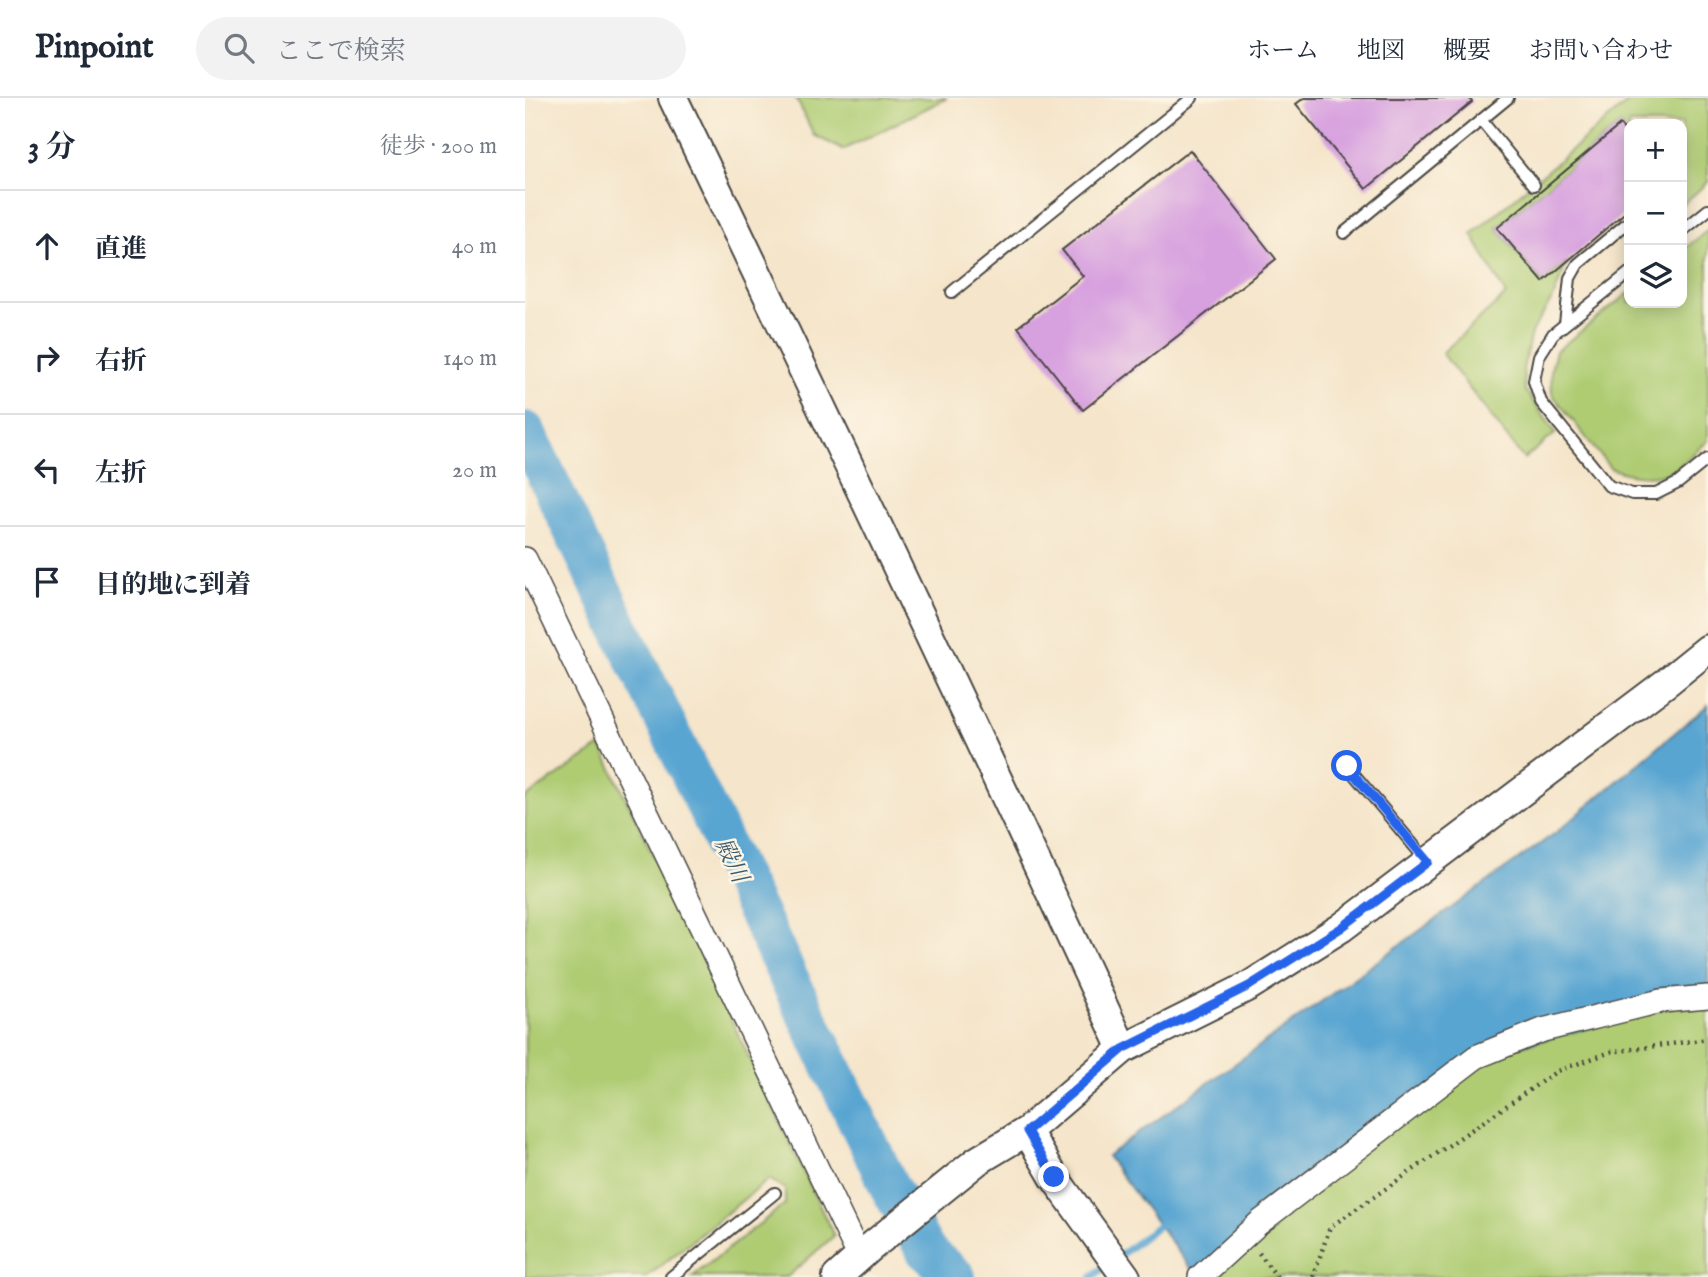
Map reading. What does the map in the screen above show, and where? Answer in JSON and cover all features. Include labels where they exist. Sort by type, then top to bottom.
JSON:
[{"type":"street","points":[[673,98],[908,588],[1123,1049]]},
{"type":"street","points":[[525,559],[866,1252]]},
{"type":"street","points":[[837,1277],[977,1161],[1027,1131],[1123,1049],[1249,986],[1341,928],[1708,649]]},
{"type":"street","points":[[1200,1277],[1270,1214],[1476,1057],[1543,1030],[1661,1001],[1708,997]]},
{"type":"street","points":[[1027,1131],[1054,1177],[1126,1277]]},
{"type":"lane","points":[[952,292],[1192,98]]},
{"type":"lane","points":[[1345,233],[1508,98]]},
{"type":"lane","points":[[1481,120],[1534,185]]},
{"type":"lane","points":[[1688,221],[1708,210]]},
{"type":"lane","points":[[1565,324],[1570,278],[1578,264],[1624,226]]},
{"type":"lane","points":[[1624,277],[1553,334],[1539,356],[1534,381],[1541,402],[1609,486],[1632,494],[1656,494],[1678,483],[1708,459]]},
{"type":"lane","points":[[1347,766],[1428,862]]},
{"type":"lane","points":[[671,1277],[775,1193]]},
{"type":"path","points":[[1313,1277],[1330,1227],[1557,1071],[1611,1052],[1708,1039]]},
{"type":"path","points":[[1245,1236],[1277,1277]]},
{"type":"green space","points":[[796,98],[947,98],[843,150],[814,135]]},
{"type":"green space","points":[[1633,98],[1708,98],[1708,182],[1687,201],[1687,119],[1624,119],[1624,129],[1620,125],[1497,228],[1542,282],[1567,262],[1554,296],[1531,333],[1523,369],[1525,390],[1556,433],[1524,459],[1442,353],[1506,295],[1472,234]]},
{"type":"green space","points":[[1708,230],[1708,441],[1669,472],[1655,475],[1624,473],[1610,468],[1552,394],[1551,370],[1556,351],[1624,297],[1624,308],[1687,308],[1687,247]]},
{"type":"green space","points":[[601,746],[834,1236],[787,1277],[692,1277],[785,1204],[785,1189],[769,1179],[647,1277],[525,1277],[525,798]]},
{"type":"green space","points":[[1708,997],[1708,1277],[1200,1277],[1476,1057]]},
{"type":"water","points":[[1708,705],[1708,997],[1476,1057],[1197,1277],[1107,1156],[1558,831]]},
{"type":"building","points":[[1304,98],[1469,98],[1472,102],[1366,189],[1296,104]]},
{"type":"building","points":[[1620,125],[1624,129],[1624,213],[1543,282],[1497,228]]},
{"type":"building","points":[[1190,150],[1276,259],[1083,410],[1018,327],[1083,276],[1062,250]]},
{"type":"waterway","name":"殿川","points":[[525,431],[890,1188],[926,1251],[956,1277]]},
{"type":"waterway","points":[[1118,1257],[1164,1221]]},
{"type":"waterway","points":[[1092,1277],[1108,1264]]},
{"type":"route","points":[[1054,1177],[1027,1131],[1123,1049],[1249,986],[1341,928],[1428,862],[1347,766]]}]
